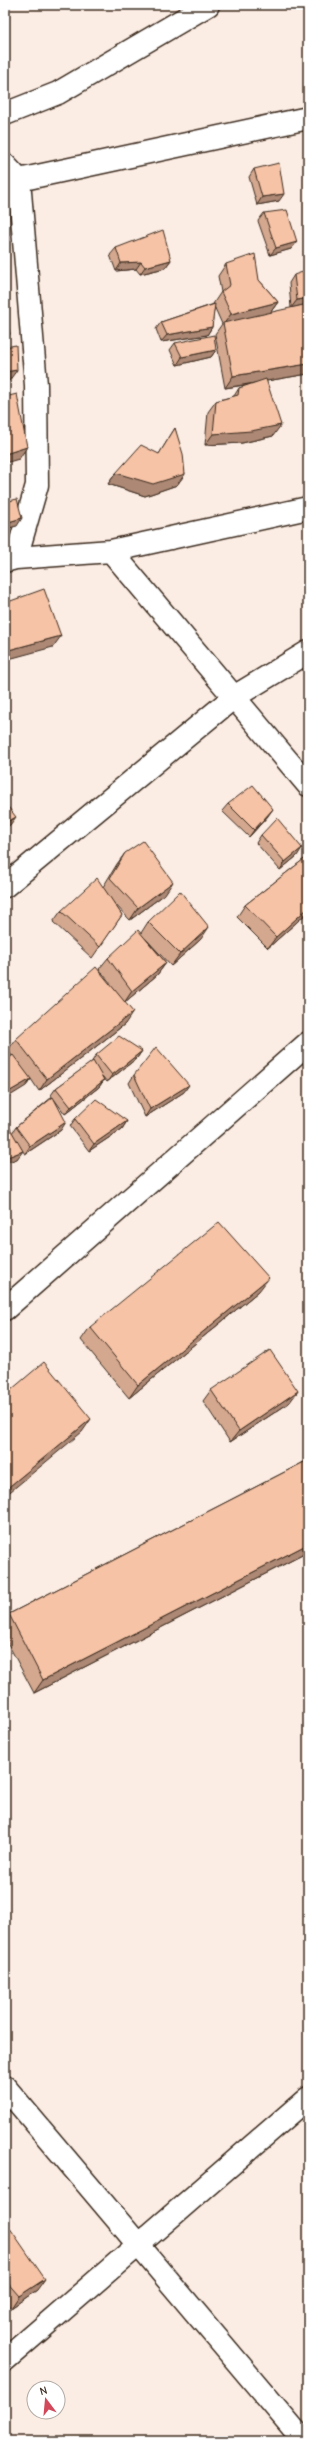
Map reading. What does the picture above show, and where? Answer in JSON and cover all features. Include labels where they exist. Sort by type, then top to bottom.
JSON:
[{"type":"street","points":[[5,114],[58,93],[208,5]]},
{"type":"street","points":[[308,118],[12,172],[36,385],[37,486],[11,560],[111,551],[308,508]]},
{"type":"street","points":[[111,551],[308,785]]},
{"type":"street","points":[[5,886],[234,697],[308,652]]},
{"type":"street","points":[[5,1309],[308,1043]]},
{"type":"street","points":[[5,2087],[304,2441]]},
{"type":"street","points":[[5,2360],[137,2244],[308,2098]]},
{"type":"building","points":[[279,163],[284,194],[262,197],[254,169]]},
{"type":"building","points":[[287,210],[297,242],[276,248],[264,213]]},
{"type":"building","points":[[163,230],[171,260],[145,267],[141,262],[121,263],[116,248]]},
{"type":"building","points":[[255,254],[259,280],[278,302],[231,314],[221,292],[230,285],[226,264]]},
{"type":"building","points":[[308,270],[308,298],[297,300],[294,275]]},
{"type":"building","points":[[215,304],[212,327],[167,335],[161,322]]},
{"type":"building","points":[[308,304],[308,364],[233,376],[223,323]]},
{"type":"building","points":[[5,313],[10,334],[5,335]]},
{"type":"building","points":[[214,335],[216,350],[182,357],[175,343]]},
{"type":"building","points":[[16,345],[17,370],[5,372],[5,347]]},
{"type":"building","points":[[266,379],[281,425],[251,431],[213,434],[216,401],[238,395],[239,388]]},
{"type":"building","points":[[17,394],[27,447],[5,454],[5,397]]},
{"type":"building","points":[[175,428],[183,454],[185,474],[153,484],[116,473],[141,445],[159,454]]},
{"type":"building","points":[[17,499],[22,518],[5,523],[5,502]]},
{"type":"building","points":[[44,589],[61,636],[5,651],[5,603]]},
{"type":"building","points":[[253,785],[273,809],[254,830],[228,804]]},
{"type":"building","points":[[5,803],[16,817],[5,823]]},
{"type":"building","points":[[277,818],[302,848],[285,862],[261,835]]},
{"type":"building","points":[[143,841],[173,882],[138,908],[110,878],[125,853]]},
{"type":"building","points":[[308,856],[308,908],[276,937],[245,905]]},
{"type":"building","points":[[97,878],[122,915],[100,947],[61,911]]},
{"type":"building","points":[[180,891],[209,927],[180,954],[148,922]]},
{"type":"building","points":[[138,930],[166,963],[132,991],[108,958]]},
{"type":"building","points":[[96,967],[133,1012],[47,1079],[16,1039]]},
{"type":"building","points":[[119,1036],[142,1051],[112,1075],[96,1055]]},
{"type":"building","points":[[156,1047],[189,1085],[150,1109],[134,1075]]},
{"type":"building","points":[[13,1055],[31,1079],[5,1094],[5,1062]]},
{"type":"building","points":[[93,1061],[104,1080],[71,1107],[56,1088]]},
{"type":"building","points":[[53,1097],[66,1122],[30,1146],[16,1127]]},
{"type":"building","points":[[96,1099],[127,1121],[94,1144],[75,1119]]},
{"type":"building","points":[[8,1125],[23,1151],[5,1158],[5,1127]]},
{"type":"building","points":[[219,1222],[269,1278],[138,1385],[90,1327]]},
{"type":"building","points":[[270,1350],[298,1391],[239,1431],[211,1390]]},
{"type":"building","points":[[44,1362],[91,1419],[5,1490],[5,1395]]},
{"type":"building","points":[[308,1460],[308,1544],[43,1680],[9,1614]]},
{"type":"building","points":[[5,2221],[45,2279],[19,2296],[5,2280]]}]
